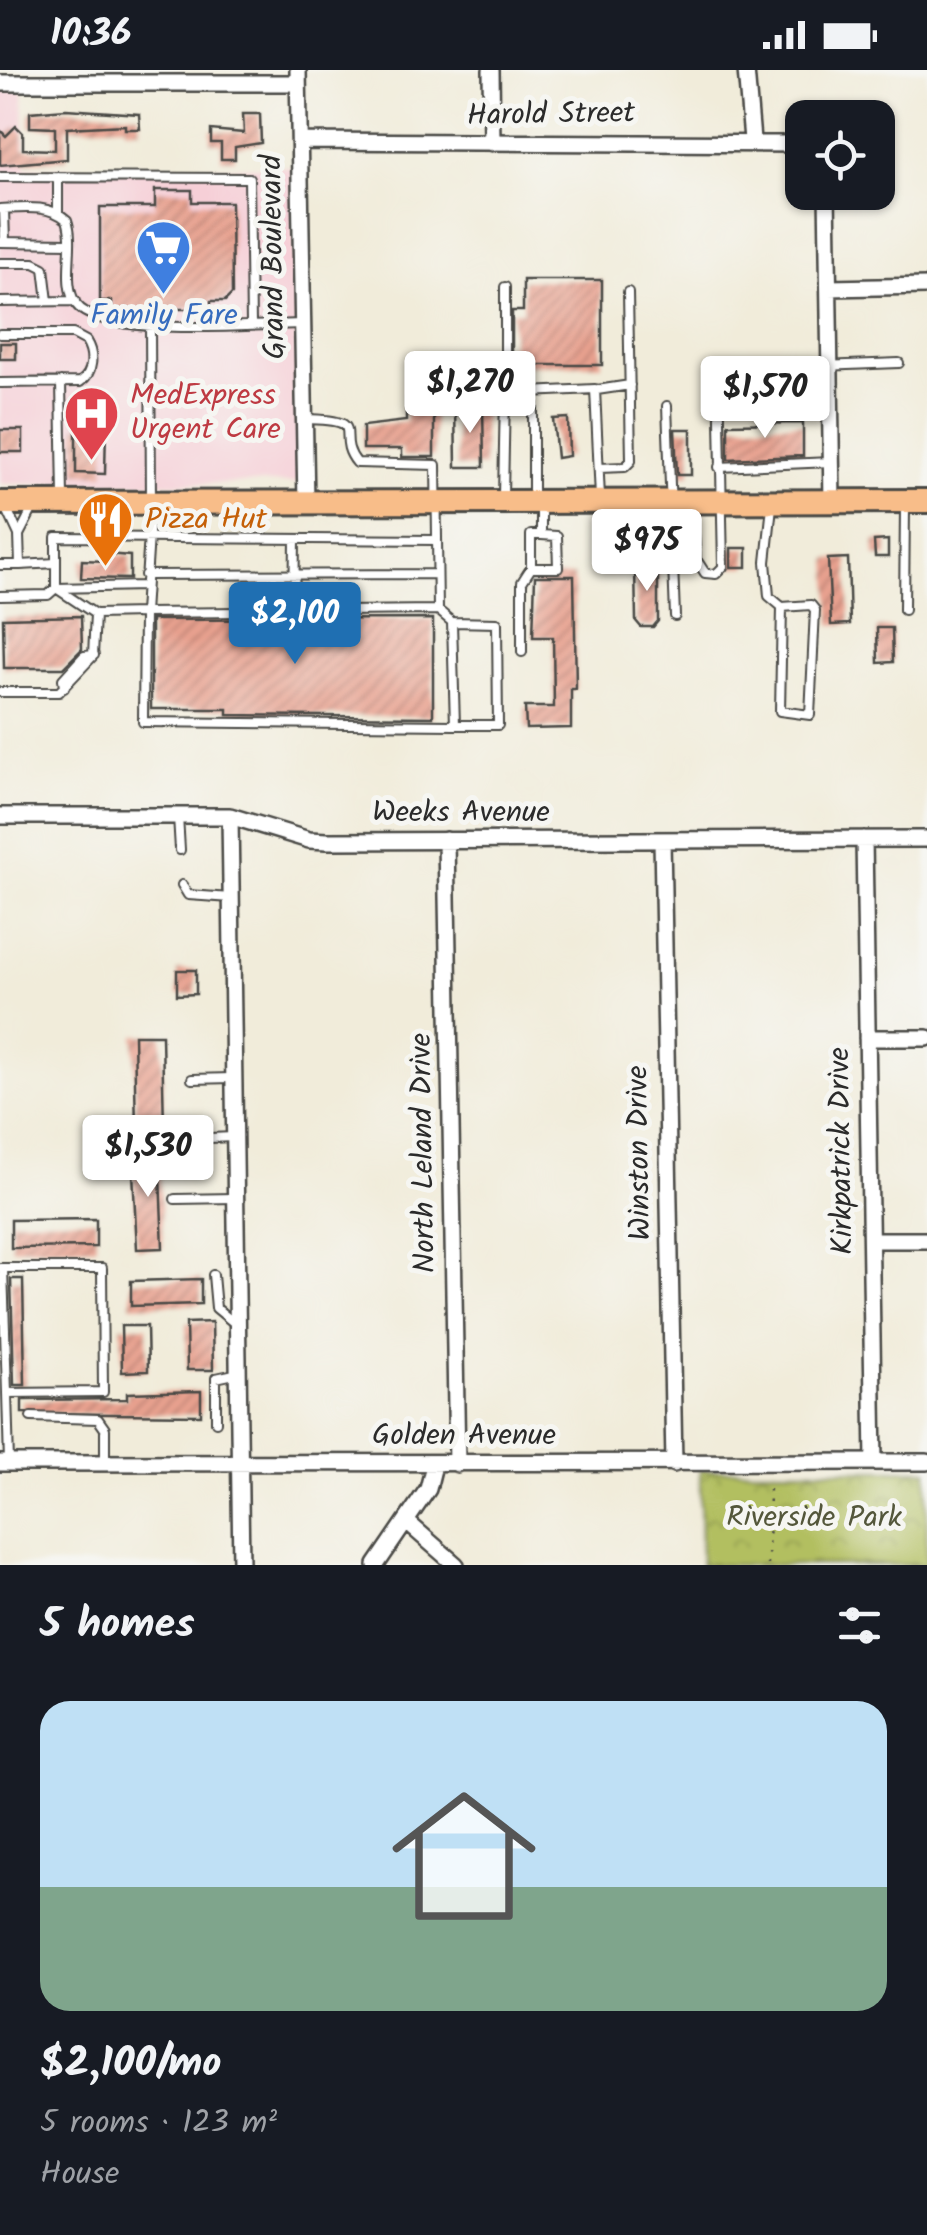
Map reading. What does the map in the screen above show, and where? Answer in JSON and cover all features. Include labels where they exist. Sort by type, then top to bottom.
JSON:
[{"type":"main road","points":[[2,502],[916,501]]},
{"type":"street","points":[[491,70],[492,143]]},
{"type":"street","points":[[746,70],[752,140]]},
{"type":"street","points":[[0,82],[298,76]]},
{"type":"street","name":"Grand Boulevard","points":[[298,76],[306,503]]},
{"type":"street","name":"Harold Street","points":[[300,141],[785,143]]},
{"type":"street","points":[[827,210],[832,502]]},
{"type":"street","points":[[829,288],[927,286]]},
{"type":"street","name":"Weeks Avenue","points":[[0,816],[230,816],[309,840],[927,839]]},
{"type":"street","points":[[230,816],[241,1565]]},
{"type":"street","name":"Kirkpatrick Drive","points":[[864,839],[874,1462]]},
{"type":"street","name":"North Leland Drive","points":[[446,840],[456,1464]]},
{"type":"street","name":"Winston Drive","points":[[662,840],[674,1464]]},
{"type":"street","points":[[867,1038],[927,1038]]},
{"type":"street","points":[[872,1240],[927,1240]]},
{"type":"street","name":"Golden Avenue","points":[[4,1463],[927,1462]]},
{"type":"street","points":[[376,1565],[428,1489],[434,1465]]},
{"type":"street","points":[[408,1523],[456,1565]]},
{"type":"lane","points":[[0,177],[249,178],[251,324]]},
{"type":"lane","points":[[58,177],[58,212]]},
{"type":"lane","points":[[70,242],[2,242],[2,208],[58,212],[67,220],[70,242],[75,301],[88,314],[110,322],[150,325],[303,324]]},
{"type":"lane","points":[[0,263],[34,262],[44,268],[48,302]]},
{"type":"lane","points":[[503,502],[505,287]]},
{"type":"lane","points":[[599,468],[625,467],[631,460],[628,292]]},
{"type":"lane","points":[[0,302],[75,301]]},
{"type":"lane","points":[[56,588],[95,614],[144,614],[294,610],[438,610],[452,622],[497,623],[498,724],[143,722],[144,614],[144,586],[151,503],[150,325]]},
{"type":"lane","points":[[0,334],[73,334],[86,341],[92,357],[89,373],[80,382],[0,383]]},
{"type":"lane","points":[[668,406],[682,501],[696,559],[709,574],[722,567],[719,370],[899,364]]},
{"type":"lane","points":[[61,382],[64,502]]},
{"type":"lane","points":[[505,393],[630,385]]},
{"type":"lane","points":[[533,390],[541,535]]},
{"type":"lane","points":[[597,390],[600,502]]},
{"type":"lane","points":[[718,402],[830,400]]},
{"type":"lane","points":[[304,419],[339,420],[344,424],[357,463],[436,465],[438,610]]},
{"type":"lane","points":[[719,467],[831,462]]},
{"type":"lane","points":[[674,616],[682,501]]},
{"type":"lane","points":[[904,610],[916,501]]},
{"type":"lane","points":[[2,502],[19,535],[20,564]]},
{"type":"lane","points":[[19,535],[36,502]]},
{"type":"lane","points":[[772,502],[766,562],[769,596],[782,607],[811,606],[815,610],[810,714],[780,711],[782,607]]},
{"type":"lane","points":[[522,652],[522,582],[531,568],[530,535],[558,536],[558,568],[531,568]]},
{"type":"lane","points":[[56,588],[56,537],[437,540]]},
{"type":"lane","points":[[294,610],[295,540]]},
{"type":"lane","points":[[0,565],[56,564]]},
{"type":"lane","points":[[145,575],[437,574]]},
{"type":"lane","points":[[0,596],[48,595],[56,588],[144,586]]},
{"type":"lane","points":[[0,692],[64,688],[94,654],[95,614]]},
{"type":"lane","points":[[452,622],[454,724]]},
{"type":"lane","points":[[178,816],[180,850]]},
{"type":"lane","points":[[182,885],[188,894],[231,898]]},
{"type":"lane","points":[[192,1079],[234,1078]]},
{"type":"lane","points":[[182,1139],[236,1137]]},
{"type":"lane","points":[[175,1199],[236,1198]]},
{"type":"lane","points":[[4,1463],[2,1268],[102,1268],[103,1392],[6,1394]]},
{"type":"lane","points":[[213,1274],[216,1308],[239,1328]]},
{"type":"lane","points":[[216,1422],[216,1378],[239,1372]]},
{"type":"lane","points":[[31,1418],[98,1419],[105,1429],[106,1463]]},
{"type":"path","points":[[768,1565],[769,1484]]},
{"type":"shaded area","points":[[0,88],[23,88],[25,168],[292,167],[299,483],[0,484]]},
{"type":"green space","name":"Riverside Park","points":[[700,1470],[927,1470],[927,1565],[701,1565]]},
{"type":"building","points":[[66,109],[139,114],[140,129],[125,129],[125,125],[67,128],[67,159],[0,165],[0,130],[6,136],[16,126],[23,133],[23,149],[55,150],[55,128],[30,127],[30,112]]},
{"type":"building","points":[[243,114],[260,114],[261,143],[235,147],[235,159],[221,159],[221,143],[211,143],[211,130],[244,133]]},
{"type":"building","points":[[155,190],[192,190],[192,202],[231,202],[232,294],[225,301],[211,301],[211,309],[112,309],[112,301],[100,301],[100,207],[155,207]]},
{"type":"building","points":[[523,280],[602,280],[602,365],[512,365],[512,311],[523,311]]},
{"type":"building","points":[[0,343],[16,343],[16,359],[0,359]]},
{"type":"building","points":[[406,398],[434,398],[434,457],[402,457],[402,449],[363,449],[363,426],[406,421]]},
{"type":"building","points":[[483,404],[484,467],[456,467],[455,405]]},
{"type":"building","points":[[568,418],[569,456],[557,458],[553,419]]},
{"type":"building","points":[[803,423],[803,456],[728,459],[728,424]]},
{"type":"building","points":[[76,426],[106,426],[105,474],[76,473]]},
{"type":"building","points":[[675,429],[691,429],[691,475],[677,475]]},
{"type":"building","points":[[0,430],[23,430],[23,452],[0,452]]},
{"type":"building","points":[[888,540],[888,557],[875,557],[874,541]]},
{"type":"building","points":[[731,548],[747,548],[747,567],[731,567]]},
{"type":"building","name":"Pizza Hut","points":[[106,554],[130,556],[130,579],[81,578],[82,560],[106,561]]},
{"type":"building","points":[[848,558],[850,624],[831,625],[828,559]]},
{"type":"building","points":[[640,560],[658,565],[658,621],[653,627],[641,627],[636,621],[635,566]]},
{"type":"building","points":[[535,576],[574,576],[576,689],[571,689],[571,728],[526,729],[525,707],[554,707],[553,637],[533,637]]},
{"type":"building","points":[[81,616],[82,649],[63,668],[4,668],[3,618]]},
{"type":"building","points":[[433,619],[433,717],[228,715],[228,709],[151,709],[151,620]]},
{"type":"building","points":[[877,628],[892,628],[893,662],[878,663]]},
{"type":"building","points":[[177,970],[196,970],[196,994],[177,995]]},
{"type":"building","points":[[134,1035],[162,1035],[164,1129],[136,1130]]},
{"type":"building","points":[[159,1152],[163,1248],[137,1249],[132,1153]]},
{"type":"building","points":[[96,1219],[96,1247],[11,1248],[11,1220]]},
{"type":"building","points":[[11,1279],[23,1279],[25,1385],[14,1385]]},
{"type":"building","points":[[201,1279],[201,1304],[131,1306],[131,1281]]},
{"type":"building","points":[[212,1322],[213,1370],[187,1370],[186,1323]]},
{"type":"building","points":[[121,1326],[147,1326],[148,1371],[122,1372]]},
{"type":"building","points":[[201,1391],[201,1415],[22,1413],[22,1400],[127,1399],[127,1393]]},
{"type":"place","name":"Family Fare","points":[[164,297]]},
{"type":"place","name":"MedExpress Urgent Care","points":[[91,462]]},
{"type":"place","name":"Pizza Hut","points":[[106,569]]}]
